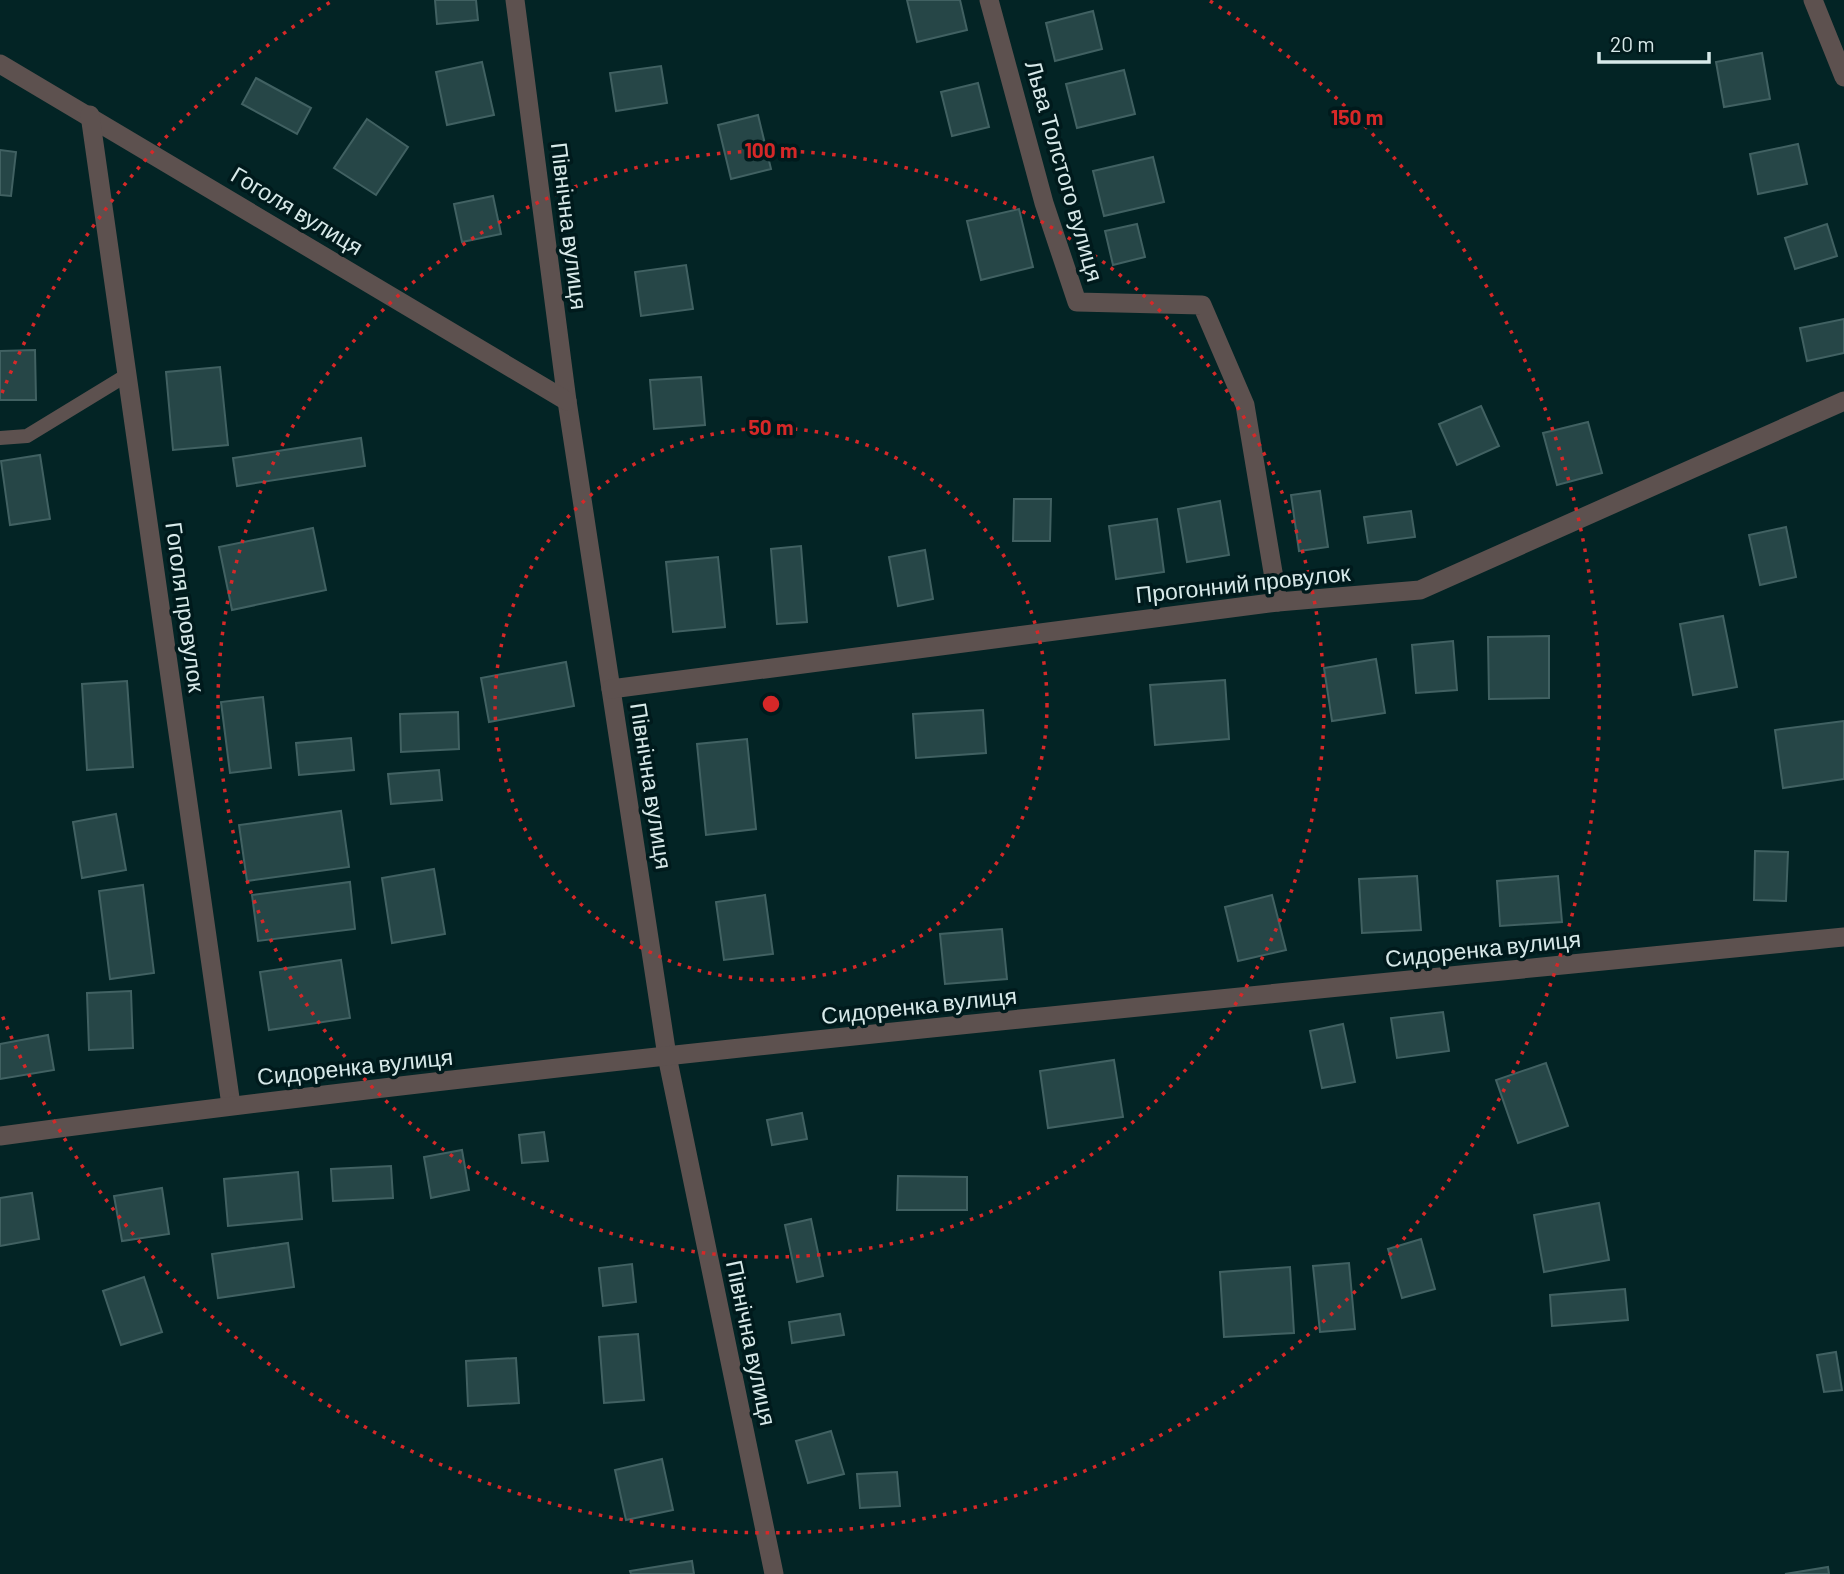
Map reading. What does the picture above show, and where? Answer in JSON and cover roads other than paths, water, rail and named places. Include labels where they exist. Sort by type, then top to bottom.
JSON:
[{"type":"street","name":"Північна вулиця","points":[[516,0],[567,401],[667,1056],[774,1574]]},
{"type":"street","name":"Льва Толстого вулиця","points":[[989,0],[1044,203],[1077,302],[1202,305],[1245,405],[1278,602]]},
{"type":"street","points":[[1813,0],[1844,77]]},
{"type":"street","name":"Гоголя вулиця","points":[[0,64],[90,115],[567,401]]},
{"type":"street","name":"Гоголя провулок","points":[[90,115],[231,1105]]},
{"type":"street","name":"Прогонний провулок","points":[[611,689],[1278,602],[1420,590],[1844,401]]},
{"type":"street","name":"Сидоренка вулиця","points":[[0,1136],[231,1105],[667,1056],[1844,937]]},
{"type":"lane","points":[[0,438],[27,436],[127,375]]}]
